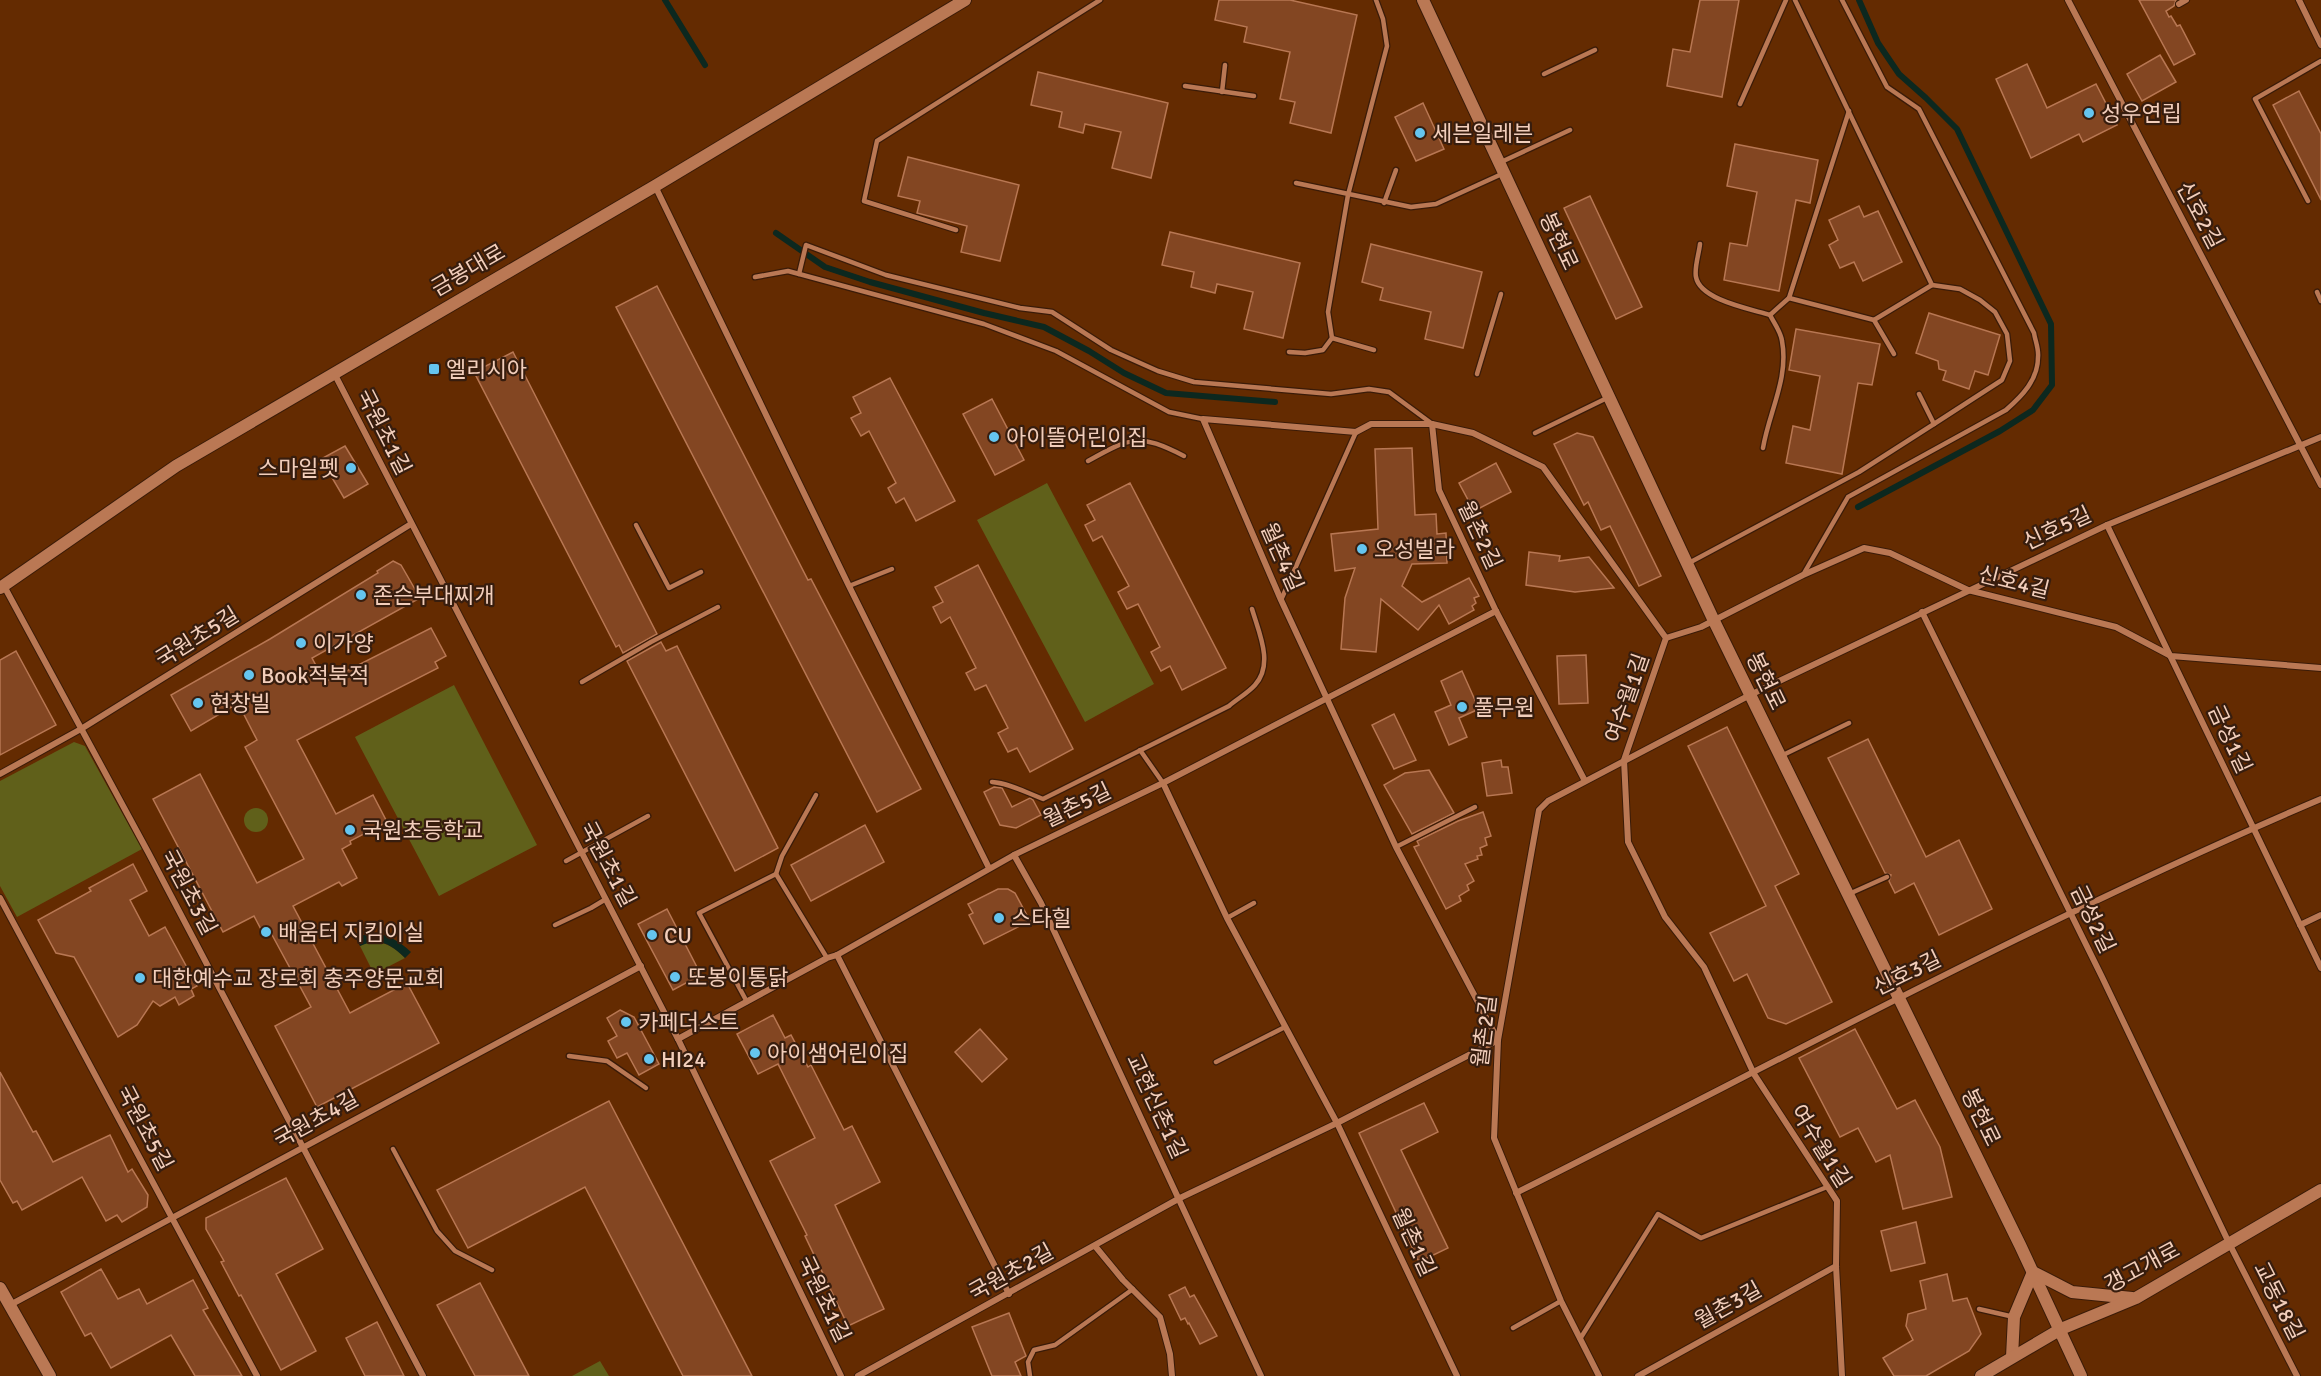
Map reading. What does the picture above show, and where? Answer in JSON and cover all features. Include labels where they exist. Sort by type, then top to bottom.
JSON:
[{"type":"street","name":"금봉대로","points":[[2,587],[176,466],[655,186],[965,0]]},
{"type":"street","name":"봉현로","points":[[1423,0],[1713,621],[1899,996],[2061,1329],[2081,1376]]},
{"type":"street","name":"신호2길","points":[[2068,0],[2321,486]]},
{"type":"street","points":[[2299,0],[2321,45]]},
{"type":"street","points":[[655,186],[989,868]]},
{"type":"street","name":"국원초1길","points":[[334,372],[678,1039],[841,1376]]},
{"type":"street","points":[[1203,419],[1356,432]]},
{"type":"street","name":"월촌4길","points":[[1203,419],[1281,600],[1396,847],[1498,1040]]},
{"type":"street","name":"여수월1길","points":[[1356,432],[1371,424],[1432,424],[1473,433],[1543,467],[1666,638],[1624,760],[1628,842],[1665,917],[1704,967],[1754,1074],[1837,1201],[1836,1266],[1842,1376]]},
{"type":"street","name":"월촌2길","points":[[1432,424],[1439,490],[1496,611],[1585,781]]},
{"type":"street","name":"신호5길","points":[[1624,760],[1750,695],[2107,525],[2321,437]]},
{"type":"street","name":"국원초5길","points":[[0,774],[81,729],[411,525]]},
{"type":"street","name":"금성1길","points":[[2107,525],[2321,968]]},
{"type":"street","name":"신호4길","points":[[1666,638],[1713,621],[1803,575],[1864,548],[1890,554],[1968,590],[2116,627],[2171,656],[2321,668]]},
{"type":"street","name":"국원초3길","points":[[2,587],[148,852],[423,1376]]},
{"type":"street","name":"월촌5길","points":[[678,1039],[837,955],[989,868],[1163,783],[1496,611]]},
{"type":"street","name":"금성2길","points":[[1922,612],[2071,914],[2229,1243]]},
{"type":"street","name":"월촌2길","points":[[1599,1376],[1561,1301],[1494,1138],[1498,1040],[1539,810],[1548,801],[1624,760]]},
{"type":"street","name":"월촌1길","points":[[1163,783],[1227,918],[1337,1124],[1457,1376]]},
{"type":"street","name":"신호3길","points":[[1516,1193],[1754,1074],[1899,996],[2252,828],[2321,799]]},
{"type":"street","name":"교현신촌1길","points":[[1014,855],[1041,903],[1261,1376]]},
{"type":"street","name":"국원초5길","points":[[0,898],[257,1376]]},
{"type":"street","points":[[2300,925],[2321,915]]},
{"type":"street","points":[[837,955],[1009,1294]]},
{"type":"street","name":"국원초4길","points":[[10,1305],[641,966]]},
{"type":"street","points":[[1180,1198],[1337,1124],[1498,1040]]},
{"type":"street","name":"갱고개로","points":[[1981,1376],[2061,1329],[2136,1298],[2321,1190]]},
{"type":"street","name":"국원초2길","points":[[858,1376],[1180,1198]]},
{"type":"street","name":"교동18길","points":[[2229,1243],[2297,1376]]},
{"type":"street","points":[[1095,1246],[1160,1317],[1170,1354],[1172,1376]]},
{"type":"street","name":"월촌3길","points":[[1638,1376],[1836,1266]]},
{"type":"street","points":[[2012,1358],[2014,1317],[2033,1272],[2072,1292],[2136,1298]]},
{"type":"street","points":[[0,1288],[50,1376]]},
{"type":"lane","points":[[956,230],[864,201],[877,141],[1100,0]]},
{"type":"lane","points":[[1289,352],[1305,353],[1323,350],[1332,338],[1328,312],[1348,195],[1387,46],[1383,19],[1376,0]]},
{"type":"lane","points":[[1740,104],[1786,0]]},
{"type":"lane","points":[[1795,0],[1932,285]]},
{"type":"lane","points":[[1803,575],[1848,497],[2006,410],[2025,393],[2032,380],[2038,357],[2034,333],[1919,109],[1887,87],[1842,0]]},
{"type":"lane","points":[[1544,74],[1595,50]]},
{"type":"lane","points":[[2308,201],[2255,99],[2321,61]]},
{"type":"lane","points":[[1222,92],[1225,65]]},
{"type":"lane","points":[[1185,86],[1254,96]]},
{"type":"lane","points":[[1770,315],[1789,298],[1849,111]]},
{"type":"lane","points":[[1296,183],[1384,203],[1411,207],[1436,204],[1570,130]]},
{"type":"lane","points":[[1384,203],[1396,170]]},
{"type":"lane","points":[[1700,244],[1696,277],[1701,288],[1712,296],[1770,315],[1782,340],[1782,381],[1762,448]]},
{"type":"lane","points":[[799,274],[806,245],[886,275],[1020,308],[1052,312],[1111,350],[1158,371],[1194,382],[1331,394],[1369,388],[1389,392],[1432,424]]},
{"type":"lane","points":[[755,277],[788,271],[984,324],[1056,351],[1169,412],[1203,419]]},
{"type":"lane","points":[[1687,564],[1859,472],[2002,380],[2010,361],[2007,334],[1995,312],[1960,289],[1932,285],[1874,320]]},
{"type":"lane","points":[[2317,292],[2321,301]]},
{"type":"lane","points":[[1477,374],[1501,294]]},
{"type":"lane","points":[[1789,298],[1874,320],[1894,354]]},
{"type":"lane","points":[[1332,338],[1374,350]]},
{"type":"lane","points":[[1918,393],[1934,424]]},
{"type":"lane","points":[[1535,434],[1610,397]]},
{"type":"lane","points":[[1281,600],[1356,432]]},
{"type":"lane","points":[[1088,461],[1116,446],[1140,440],[1158,443],[1184,456]]},
{"type":"lane","points":[[636,525],[669,588],[700,572]]},
{"type":"lane","points":[[849,586],[892,568]]},
{"type":"lane","points":[[582,682],[718,607]]},
{"type":"lane","points":[[992,782],[1003,783],[1043,799],[1229,706],[1255,685],[1265,667],[1263,646],[1252,609]]},
{"type":"lane","points":[[1780,756],[1849,723]]},
{"type":"lane","points":[[1140,750],[1163,783]]},
{"type":"lane","points":[[747,1002],[699,913],[776,874],[782,856],[816,795]]},
{"type":"lane","points":[[1396,847],[1475,807]]},
{"type":"lane","points":[[566,861],[648,816]]},
{"type":"lane","points":[[776,874],[828,958]]},
{"type":"lane","points":[[1849,894],[1887,877]]},
{"type":"lane","points":[[555,925],[591,908],[606,898]]},
{"type":"lane","points":[[1227,918],[1254,903]]},
{"type":"lane","points":[[1216,1062],[1285,1027]]},
{"type":"lane","points":[[569,1056],[607,1061],[646,1088]]},
{"type":"lane","points":[[393,1149],[437,1231],[455,1251],[492,1270]]},
{"type":"lane","points":[[1580,1339],[1658,1214],[1701,1238],[1827,1187]]},
{"type":"lane","points":[[1030,1376],[1028,1362],[1034,1350],[1055,1345],[1133,1289]]},
{"type":"lane","points":[[1513,1328],[1561,1301]]},
{"type":"lane","points":[[1979,1309],[2014,1317]]},
{"type":"shaded area","points":[[1047,483],[1154,684],[1085,722],[977,520]]},
{"type":"shaded area","points":[[454,685],[537,845],[439,896],[355,737]]},
{"type":"shaded area","points":[[74,742],[85,746],[142,849],[17,917],[0,886],[0,781]]},
{"type":"shaded area","points":[[256,808],[261,809],[267,815],[267,825],[261,831],[256,832],[251,831],[245,825],[244,820],[245,815],[251,809]]},
{"type":"shaded area","points":[[372,933],[393,939],[411,952],[405,958],[384,943],[373,942],[360,946],[355,937]]},
{"type":"shaded area","points":[[370,941],[389,946],[405,958],[374,974],[360,946]]},
{"type":"shaded area","points":[[600,1361],[609,1376],[572,1376]]},
{"type":"building","points":[[1219,0],[1290,0],[1357,15],[1331,133],[1290,123],[1295,102],[1280,99],[1290,52],[1244,42],[1247,27],[1215,20]]},
{"type":"building","points":[[1700,0],[1739,0],[1722,97],[1667,86],[1673,49],[1690,52]]},
{"type":"building","points":[[2139,0],[2176,0],[2174,6],[2166,11],[2177,26],[2180,25],[2195,54],[2174,65]]},
{"type":"building","points":[[2160,55],[2176,82],[2142,101],[2127,74]]},
{"type":"building","points":[[2027,64],[2047,108],[2096,84],[2117,125],[2083,142],[2079,134],[2031,158],[1996,79]]},
{"type":"building","points":[[1038,72],[1168,103],[1151,178],[1112,168],[1121,132],[1085,124],[1083,133],[1059,127],[1062,112],[1031,105]]},
{"type":"building","points":[[2299,91],[2321,134],[2321,200],[2273,105]]},
{"type":"building","points":[[1423,103],[1444,149],[1416,161],[1395,117]]},
{"type":"building","points":[[1735,144],[1818,160],[1810,203],[1796,200],[1779,291],[1724,280],[1730,243],[1747,246],[1757,192],[1727,186]]},
{"type":"building","points":[[908,157],[1019,185],[1000,261],[961,252],[967,226],[917,213],[920,201],[898,196]]},
{"type":"building","points":[[1590,196],[1642,307],[1616,319],[1564,208]]},
{"type":"building","points":[[1859,206],[1864,217],[1878,211],[1902,262],[1863,281],[1854,262],[1840,268],[1829,245],[1838,240],[1829,220]]},
{"type":"building","points":[[1170,232],[1300,263],[1283,338],[1244,329],[1253,292],[1217,284],[1215,293],[1191,287],[1194,272],[1162,265]]},
{"type":"building","points":[[1371,244],[1482,272],[1463,348],[1425,339],[1431,312],[1380,300],[1383,288],[1362,282]]},
{"type":"building","points":[[657,286],[808,580],[811,579],[921,789],[877,812],[616,307]]},
{"type":"building","points":[[1929,313],[2000,335],[1988,375],[1975,371],[1969,389],[1943,380],[1946,371],[1939,369],[1938,361],[1916,353]]},
{"type":"building","points":[[1796,329],[1880,344],[1872,385],[1858,383],[1842,474],[1786,463],[1793,426],[1810,430],[1820,376],[1789,370]]},
{"type":"building","points":[[513,352],[657,634],[623,653],[619,645],[616,647],[474,372]]},
{"type":"building","points":[[890,378],[955,501],[916,521],[904,498],[896,503],[888,488],[896,483],[869,431],[861,436],[851,418],[861,413],[853,397]]},
{"type":"building","name":"아이뜰어린이집","points":[[992,399],[1024,460],[995,475],[963,414]]},
{"type":"building","points":[[1577,433],[1593,437],[1661,576],[1639,586],[1610,526],[1601,530],[1588,502],[1584,505],[1554,444]]},
{"type":"building","points":[[345,446],[368,484],[344,498],[321,459]]},
{"type":"building","points":[[1412,448],[1415,515],[1436,514],[1437,534],[1446,533],[1447,563],[1412,564],[1402,586],[1422,602],[1469,578],[1479,596],[1474,598],[1476,603],[1472,606],[1474,610],[1449,624],[1439,605],[1418,630],[1381,599],[1376,652],[1341,649],[1345,598],[1355,568],[1335,571],[1331,534],[1378,529],[1375,449]]},
{"type":"building","points":[[1496,463],[1511,492],[1474,511],[1459,483]]},
{"type":"building","points":[[1130,483],[1226,668],[1182,690],[1170,666],[1161,671],[1151,652],[1160,647],[1138,604],[1127,609],[1118,592],[1129,586],[1102,536],[1093,541],[1085,525],[1095,520],[1087,505]]},
{"type":"building","points":[[1529,552],[1560,556],[1559,561],[1589,557],[1614,588],[1575,592],[1526,585]]},
{"type":"building","points":[[393,561],[401,565],[420,598],[312,658],[325,682],[431,628],[446,656],[435,662],[438,668],[297,740],[336,814],[373,795],[387,822],[350,841],[351,844],[342,849],[357,878],[342,886],[339,882],[293,906],[350,1013],[407,983],[439,1043],[317,1107],[275,1026],[311,1007],[271,933],[265,937],[254,916],[223,932],[153,799],[200,774],[257,883],[304,859],[245,747],[257,740],[238,703],[191,731],[171,695],[270,639],[378,573],[377,571]]},
{"type":"building","points":[[978,565],[1073,749],[1030,772],[1017,748],[1008,752],[998,733],[1008,728],[986,685],[975,690],[966,673],[976,668],[950,617],[941,623],[933,607],[943,602],[935,587]]},
{"type":"building","points":[[661,642],[666,651],[677,646],[778,848],[735,871],[627,661]]},
{"type":"building","points":[[16,651],[56,725],[0,755],[0,660]]},
{"type":"building","points":[[1586,655],[1588,703],[1559,704],[1557,656]]},
{"type":"building","name":"풀무원","points":[[1462,671],[1479,709],[1459,718],[1467,737],[1449,745],[1435,712],[1451,705],[1441,681]]},
{"type":"building","points":[[1394,714],[1416,760],[1394,769],[1372,725]]},
{"type":"building","points":[[1727,727],[1799,874],[1775,886],[1832,1002],[1786,1024],[1768,1018],[1747,974],[1734,981],[1710,933],[1766,906],[1688,746]]},
{"type":"building","points":[[1868,739],[1926,857],[1959,840],[1992,909],[1939,935],[1914,883],[1895,893],[1889,881],[1891,875],[1885,873],[1828,758]]},
{"type":"building","points":[[1501,760],[1502,767],[1508,767],[1512,793],[1487,796],[1482,763]]},
{"type":"building","points":[[1429,770],[1454,813],[1412,834],[1384,785],[1405,773]]},
{"type":"building","points":[[994,787],[1002,788],[1012,807],[1030,798],[1041,815],[1016,828],[1000,825],[984,792]]},
{"type":"building","points":[[1483,812],[1491,836],[1485,838],[1487,845],[1480,848],[1482,855],[1465,864],[1474,881],[1467,885],[1469,890],[1459,896],[1461,901],[1446,909],[1414,847],[1419,845],[1417,841],[1458,821]]},
{"type":"building","points":[[865,825],[884,862],[811,901],[791,865]]},
{"type":"building","points":[[133,864],[147,891],[130,900],[149,936],[165,927],[197,986],[191,989],[194,996],[179,1005],[175,997],[160,1006],[153,1001],[137,1025],[118,1037],[74,957],[56,953],[38,920],[91,891],[89,888]]},
{"type":"building","name":"스타힐","points":[[998,889],[1008,889],[1015,893],[1030,921],[984,944],[969,915],[973,913],[968,904]]},
{"type":"building","points":[[667,909],[701,975],[673,990],[638,924]]},
{"type":"building","points":[[620,1010],[634,1017],[659,1064],[639,1075],[627,1053],[617,1058],[608,1041],[617,1036],[607,1018]]},
{"type":"building","points":[[773,1015],[785,1038],[791,1035],[808,1067],[811,1065],[844,1130],[852,1126],[880,1182],[835,1205],[884,1309],[848,1326],[805,1236],[807,1235],[770,1161],[815,1138],[778,1064],[758,1074],[737,1034]]},
{"type":"building","points":[[980,1029],[1007,1059],[982,1082],[955,1052]]},
{"type":"building","points":[[1855,1029],[1897,1109],[1915,1100],[1940,1147],[1952,1197],[1903,1209],[1890,1155],[1876,1162],[1858,1128],[1840,1137],[1799,1058]]},
{"type":"building","points":[[0,1072],[33,1132],[36,1131],[53,1162],[110,1135],[128,1172],[132,1169],[148,1195],[147,1207],[122,1222],[117,1215],[106,1221],[82,1177],[22,1210],[17,1201],[13,1203],[0,1180]]},
{"type":"building","points":[[609,1101],[752,1376],[683,1376],[585,1187],[468,1248],[437,1190]]},
{"type":"building","points":[[1424,1103],[1438,1132],[1401,1150],[1448,1248],[1419,1262],[1359,1133]]},
{"type":"building","points":[[286,1178],[323,1249],[276,1274],[316,1351],[281,1370],[221,1262],[224,1261],[206,1229],[206,1218]]},
{"type":"building","points":[[1916,1222],[1925,1263],[1891,1271],[1881,1231]]},
{"type":"building","points":[[101,1269],[118,1299],[139,1289],[147,1304],[193,1280],[208,1308],[203,1310],[242,1376],[195,1376],[171,1335],[111,1368],[91,1333],[85,1336],[61,1292]]},
{"type":"building","points":[[1947,1274],[1953,1301],[1967,1298],[1981,1334],[1969,1351],[1926,1376],[1894,1376],[1883,1358],[1913,1340],[1906,1326],[1908,1314],[1926,1309],[1920,1281]]},
{"type":"building","points":[[480,1283],[529,1376],[475,1376],[437,1305]]},
{"type":"building","points":[[1185,1287],[1190,1297],[1194,1295],[1217,1336],[1200,1344],[1189,1323],[1185,1318],[1181,1320],[1169,1295]]},
{"type":"building","points":[[1009,1313],[1026,1356],[1015,1362],[1021,1376],[992,1376],[972,1327]]},
{"type":"building","points":[[377,1322],[404,1376],[365,1376],[346,1338]]},
{"type":"waterway","points":[[665,0],[705,65]]},
{"type":"waterway","points":[[1858,507],[2000,431],[2033,410],[2052,385],[2051,324],[1957,129],[1899,74],[1878,43],[1859,0]]},
{"type":"waterway","points":[[776,233],[825,267],[870,282],[1044,327],[1124,373],[1166,393],[1275,402]]},
{"type":"place","name":"성우연립","points":[[2089,113]]},
{"type":"place","name":"세븐일레븐","points":[[1420,133]]},
{"type":"place","name":"엘리시아","points":[[434,369]]},
{"type":"place","name":"아이뜰어린이집","points":[[994,437]]},
{"type":"place","name":"스마일펫","points":[[351,468]]},
{"type":"place","name":"오성빌라","points":[[1362,549]]},
{"type":"place","name":"존슨부대찌개","points":[[361,595]]},
{"type":"place","name":"이가양","points":[[301,643]]},
{"type":"place","name":"Book적북적","points":[[249,675]]},
{"type":"place","name":"현창빌","points":[[198,703]]},
{"type":"place","name":"풀무원","points":[[1462,707]]},
{"type":"place","name":"국원초등학교","points":[[350,830]]},
{"type":"place","name":"스타힐","points":[[999,918]]},
{"type":"place","name":"배움터 지킴이실","points":[[266,932]]},
{"type":"place","name":"CU","points":[[652,935]]},
{"type":"place","name":"또봉이통닭","points":[[675,977]]},
{"type":"place","name":"대한예수교 장로회 충주양문교회","points":[[140,978]]},
{"type":"place","name":"카페더스트","points":[[626,1022]]},
{"type":"place","name":"아이샘어린이집","points":[[755,1053]]},
{"type":"place","name":"HI24","points":[[649,1059]]}]
